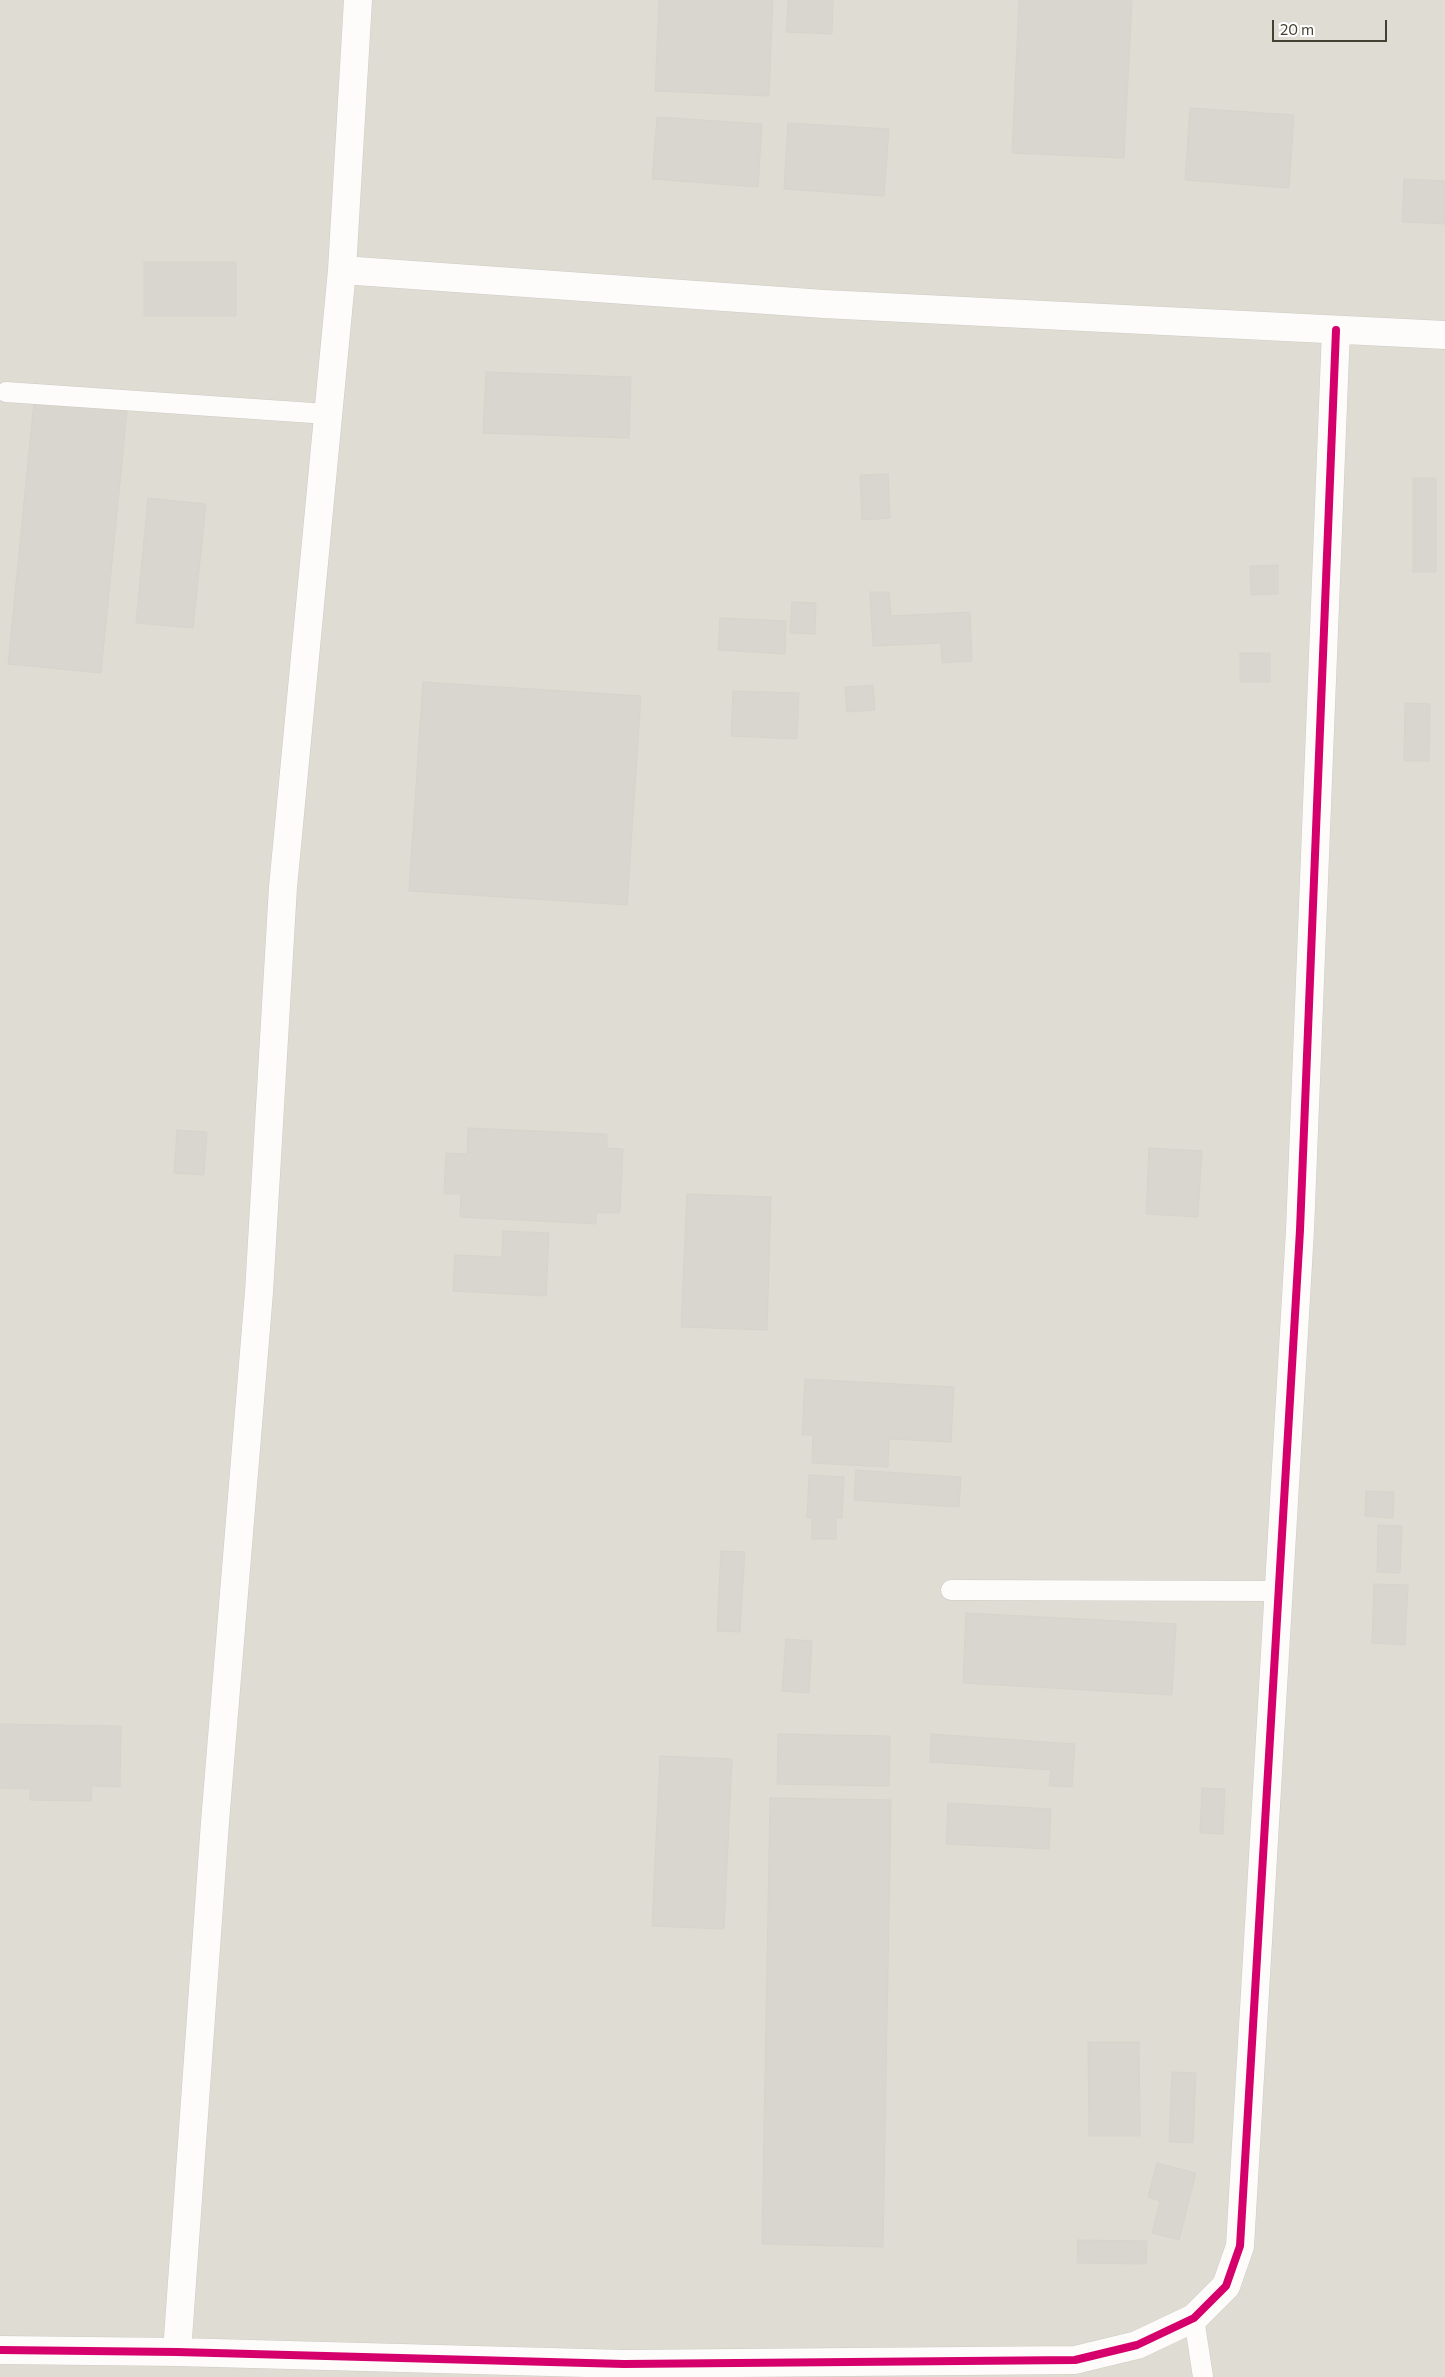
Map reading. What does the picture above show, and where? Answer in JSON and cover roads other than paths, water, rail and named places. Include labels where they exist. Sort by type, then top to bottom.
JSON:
[{"type":"street","points":[[177,2352],[215,1813],[259,1292],[283,887],[342,270],[358,0]]},
{"type":"street","points":[[342,270],[824,304],[1445,335]]},
{"type":"street","points":[[0,2350],[177,2352],[624,2364],[1075,2360],[1137,2345],[1194,2318],[1226,2286],[1240,2246],[1280,1591],[1300,1230],[1336,330]]},
{"type":"lane","points":[[6,392],[327,414]]},
{"type":"lane","points":[[951,1590],[1280,1591]]},
{"type":"lane","points":[[1194,2318],[1203,2377]]}]
